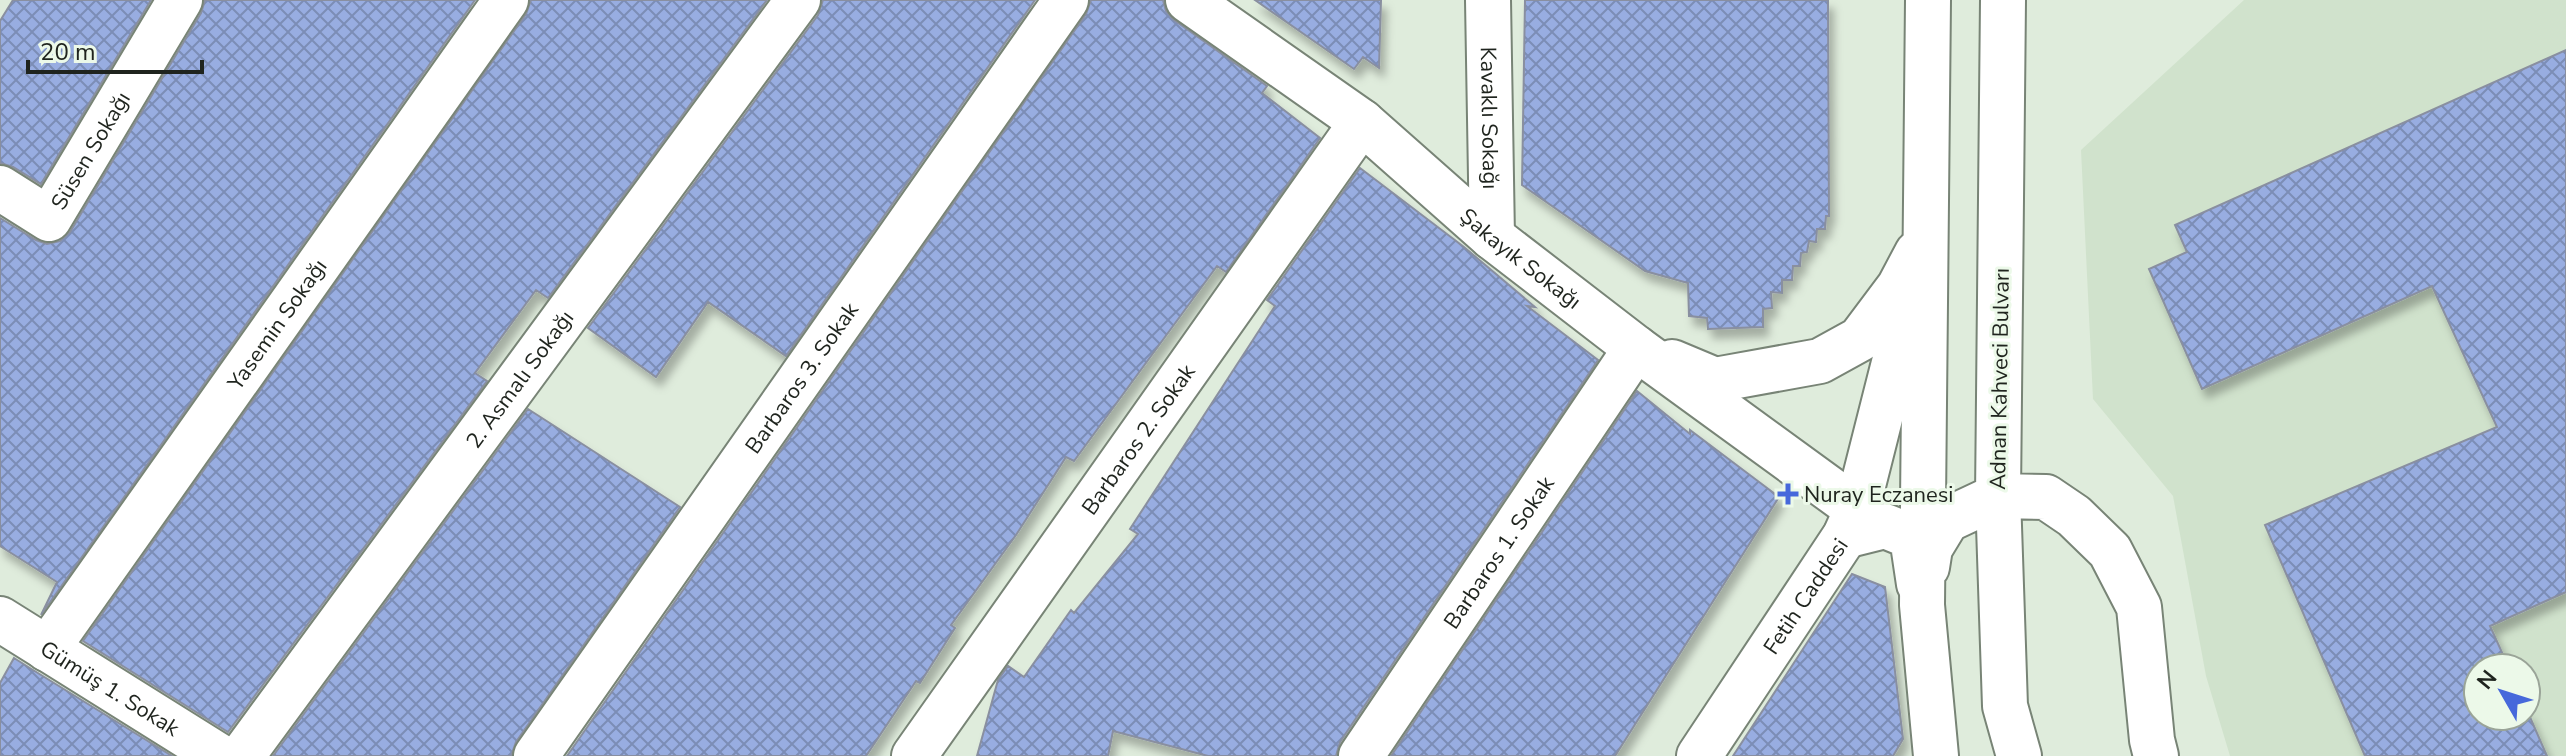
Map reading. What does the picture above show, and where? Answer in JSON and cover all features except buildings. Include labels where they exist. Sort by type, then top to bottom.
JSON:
[{"type":"street","name":"Süsen Sokağı","points":[[0,188],[49,219],[180,0]]},
{"type":"street","name":"Yasemin Sokağı","points":[[47,649],[506,0]]},
{"type":"street","name":"2. Asmalı Sokağı","points":[[242,756],[798,0]]},
{"type":"street","name":"Barbaros 3. Sokak","points":[[536,756],[1066,0]]},
{"type":"street","name":"Şakayık Sokağı","points":[[1188,0],[1362,122],[1492,237],[1636,348],[1851,522]]},
{"type":"street","name":"Kavaklı Sokağı","points":[[1488,0],[1492,237]]},
{"type":"street","points":[[1922,605],[1928,0]]},
{"type":"street","name":"Adnan Kahveci Bulvarı","points":[[2003,0],[1998,496],[2005,706],[2019,756]]},
{"type":"street","name":"Barbaros 2. Sokak","points":[[914,756],[1362,122]]},
{"type":"street","points":[[1636,348],[1715,380],[1820,361],[1860,339],[1899,287],[1926,235]]},
{"type":"street","name":"Fetih Caddesi","points":[[1699,756],[1851,522],[1926,235]]},
{"type":"street","name":"Barbaros 1. Sokak","points":[[1361,756],[1636,348]]},
{"type":"street","points":[[1922,605],[1930,548],[1947,520],[1998,496],[2046,497],[2074,516],[2110,551],[2139,607],[2156,756]]},
{"type":"street","points":[[1851,522],[1885,526],[1912,537],[1922,605],[1936,756]]},
{"type":"street","name":"Gümüş 1. Sokak","points":[[0,619],[219,756]]},
{"type":"shaded area","points":[[2244,0],[2566,0],[2566,756],[2230,756],[2206,676],[2173,496],[2093,399],[2081,150]]},
{"type":"place","name":"Nuray Eczanesi","points":[[1788,494]]}]
